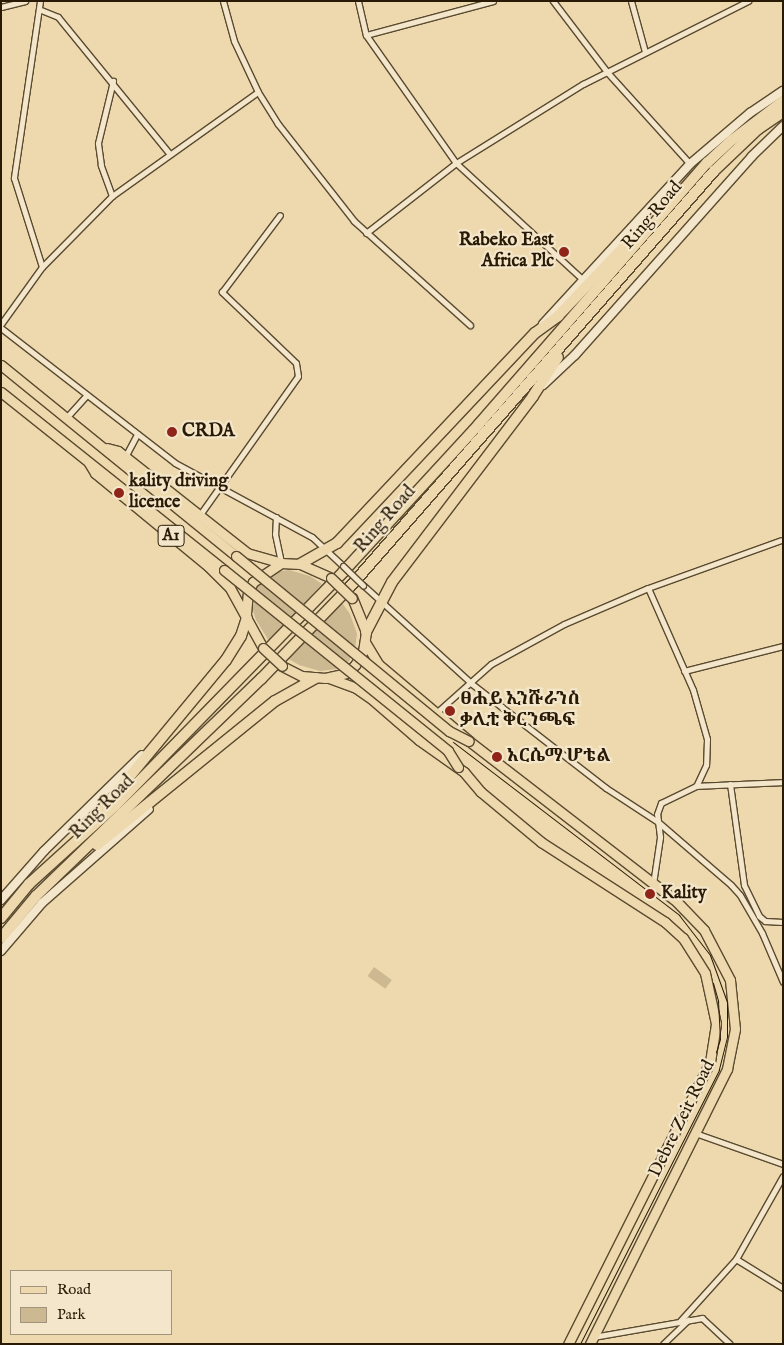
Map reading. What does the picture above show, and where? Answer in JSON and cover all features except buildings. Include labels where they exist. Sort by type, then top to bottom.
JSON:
[{"type":"highway","name":"Ring Road","points":[[1,918],[30,884],[77,841],[250,670],[362,552],[479,424],[664,211],[732,140],[783,101]]},
{"type":"highway","name":"Ring Road","points":[[1,938],[61,872],[261,679],[349,588],[714,171],[758,129],[783,112]]},
{"type":"highway","points":[[300,564],[327,551],[535,333],[558,316],[624,245],[664,211]]},
{"type":"highway","points":[[365,637],[380,601],[406,562],[533,396],[568,339]]},
{"type":"highway","points":[[77,841],[152,745],[226,660],[241,636],[247,618]]},
{"type":"highway","points":[[61,872],[135,812],[168,791],[275,701],[316,678]]},
{"type":"main road","name":"A1","points":[[1,365],[66,418],[106,447],[125,457],[198,517],[247,553],[281,563],[300,564],[331,578],[352,598],[365,637]]},
{"type":"main road","name":"A1","points":[[1,392],[87,460],[95,473],[219,576],[230,588],[263,648],[282,666],[316,678]]},
{"type":"main road","points":[[106,447],[449,731],[468,740]]},
{"type":"main road","points":[[87,460],[448,752],[458,767]]},
{"type":"main road","points":[[247,618],[246,604],[253,582],[281,563]]},
{"type":"main road","points":[[365,637],[378,664],[468,740]]},
{"type":"main road","points":[[316,678],[329,678],[346,673],[355,665],[365,637]]},
{"type":"main road","points":[[329,678],[356,688],[458,767]]},
{"type":"main road","name":"Debre Zeit Road","points":[[468,740],[653,884],[704,930],[719,954],[730,980],[734,999],[732,1052],[723,1080],[591,1341]]},
{"type":"main road","name":"Debre Zeit Road","points":[[458,767],[481,792],[542,842],[656,915],[677,932],[706,973],[714,1009],[715,1040],[710,1062],[568,1344]]},
{"type":"street","points":[[1,7],[24,1]]},
{"type":"street","points":[[40,1],[41,10],[14,169],[16,191],[42,267]]},
{"type":"street","points":[[223,1],[234,41],[258,92],[278,124],[354,221],[470,325]]},
{"type":"street","points":[[358,1],[366,35],[456,163],[582,279]]},
{"type":"street","points":[[366,35],[493,1]]},
{"type":"street","points":[[553,1],[607,72],[690,164]]},
{"type":"street","points":[[631,1],[645,52]]},
{"type":"street","points":[[366,233],[456,163],[607,72],[748,1]]},
{"type":"street","points":[[41,10],[58,17],[169,153]]},
{"type":"street","points":[[112,81],[98,143],[101,165],[112,196]]},
{"type":"street","points":[[535,333],[582,279],[690,164],[750,113],[783,90]]},
{"type":"street","points":[[1,324],[42,267],[112,196],[169,153],[258,92]]},
{"type":"street","points":[[533,396],[575,355],[752,156],[783,126]]},
{"type":"street","points":[[198,517],[217,486],[298,376],[296,362],[222,292],[280,215]]},
{"type":"street","points":[[1,328],[175,463],[312,537],[472,684],[606,788],[658,822],[740,894],[771,950],[783,982]]},
{"type":"street","points":[[66,418],[88,395]]},
{"type":"street","points":[[125,457],[137,434]]},
{"type":"street","points":[[276,517],[275,534],[281,563]]},
{"type":"street","points":[[437,712],[472,684],[491,664],[530,641],[648,588],[781,540]]},
{"type":"street","points":[[648,588],[698,707],[709,752],[696,786]]},
{"type":"street","points":[[684,671],[783,646]]},
{"type":"street","points":[[1,900],[44,851],[152,745]]},
{"type":"street","points":[[653,884],[659,851],[658,822],[661,803],[696,786],[783,782]]},
{"type":"street","points":[[730,784],[744,884],[760,916],[766,921],[783,922]]},
{"type":"street","points":[[1,951],[42,903],[168,791]]},
{"type":"street","points":[[740,894],[744,884]]},
{"type":"street","points":[[695,1133],[783,1164]]},
{"type":"street","points":[[680,1322],[736,1259],[783,1176]]},
{"type":"street","points":[[736,1259],[783,1288]]},
{"type":"street","points":[[591,1341],[702,1318],[730,1344]]},
{"type":"street","points":[[662,1344],[688,1320]]},
{"type":"green space","points":[[289,570],[310,576],[322,584],[269,641],[256,620],[252,607],[254,591],[260,580],[272,572]]},
{"type":"green space","points":[[340,600],[350,614],[357,634],[355,649],[349,661],[337,669],[320,671],[299,665],[287,658]]},
{"type":"green space","points":[[374,967],[392,980],[385,989],[368,976]]},
{"type":"tram line","points":[[453,742],[679,915],[710,955],[727,1002],[727,1037],[719,1070],[580,1344]]},
{"type":"tram line","points":[[713,983],[718,1001],[720,1039],[716,1052]]},
{"type":"place","name":"Rabeko East Africa Plc","points":[[564,252]]},
{"type":"place","name":"CRDA","points":[[172,432]]},
{"type":"place","name":"kality driving licence","points":[[119,493]]},
{"type":"place","name":"ፀሐይ ኢንሹራንስ ቃሊቲ ቅርንጫፍ","points":[[450,711]]},
{"type":"place","name":"አርሴማ ሆቴል","points":[[497,757]]},
{"type":"place","name":"Kality","points":[[650,894]]}]
